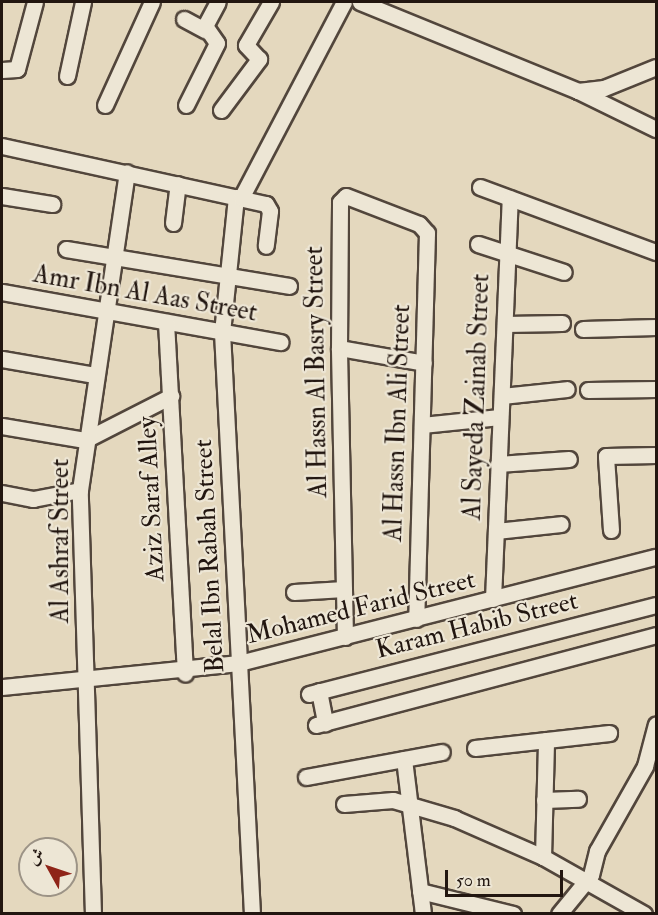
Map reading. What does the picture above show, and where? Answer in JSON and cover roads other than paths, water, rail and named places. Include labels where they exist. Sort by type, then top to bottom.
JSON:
[{"type":"street","points":[[2,70],[17,69],[35,2]]},
{"type":"street","points":[[67,76],[83,2]]},
{"type":"street","points":[[105,105],[152,2]]},
{"type":"street","points":[[205,30],[218,2]]},
{"type":"street","points":[[221,110],[259,59],[246,45],[271,2]]},
{"type":"street","name":"Belal Ibn Rabah Street","points":[[252,914],[222,332],[225,276],[239,198],[344,2]]},
{"type":"street","points":[[360,2],[578,91],[657,129]]},
{"type":"street","points":[[184,19],[205,30],[217,43],[186,105]]},
{"type":"street","points":[[578,91],[604,88],[657,67]]},
{"type":"street","points":[[2,146],[178,183],[270,208],[266,246]]},
{"type":"street","name":"Al Ashraf Street","points":[[93,914],[80,490],[85,440],[128,172]]},
{"type":"street","points":[[173,223],[178,183]]},
{"type":"street","points":[[480,187],[657,252]]},
{"type":"street","points":[[2,196],[52,204]]},
{"type":"street","name":"Al Hassn Al Basry Street","points":[[345,637],[339,348],[342,198],[425,230]]},
{"type":"street","name":"Al Sayeda Zainab Street","points":[[493,599],[510,198]]},
{"type":"street","name":"Al Hassn Ibn Ali Street","points":[[416,619],[424,363],[425,230]]},
{"type":"street","points":[[478,244],[564,272]]},
{"type":"street","points":[[66,249],[290,286]]},
{"type":"street","name":"Amr Ibn Al Aas Street","points":[[2,292],[281,342]]},
{"type":"street","name":"Aziz Saraf Alley","points":[[166,322],[185,673]]},
{"type":"street","points":[[505,324],[562,323]]},
{"type":"street","points":[[583,329],[657,327]]},
{"type":"street","points":[[339,348],[424,363]]},
{"type":"street","points":[[2,359],[95,375]]},
{"type":"street","points":[[501,396],[567,389]]},
{"type":"street","points":[[588,390],[657,389]]},
{"type":"street","points":[[2,426],[85,440],[171,396]]},
{"type":"street","points":[[422,425],[501,417]]},
{"type":"street","points":[[611,530],[606,456],[657,455]]},
{"type":"street","points":[[498,464],[570,459]]},
{"type":"street","points":[[2,493],[33,499],[80,490]]},
{"type":"street","points":[[496,531],[561,524]]},
{"type":"street","name":"Mohamed Farid Street","points":[[2,687],[185,673],[239,663],[657,557]]},
{"type":"street","points":[[294,592],[344,589]]},
{"type":"street","name":"Karam Habib Street","points":[[657,605],[314,692],[320,724],[657,635]]},
{"type":"street","points":[[559,914],[587,881],[597,851],[645,766],[657,724]]},
{"type":"street","points":[[475,748],[609,734]]},
{"type":"street","points":[[543,856],[546,740]]},
{"type":"street","points":[[306,777],[442,752]]},
{"type":"street","points":[[404,759],[423,914]]},
{"type":"street","points":[[344,804],[377,799],[410,804],[543,856],[644,914]]},
{"type":"street","points":[[544,800],[578,799]]},
{"type":"street","points":[[420,891],[513,914]]}]
